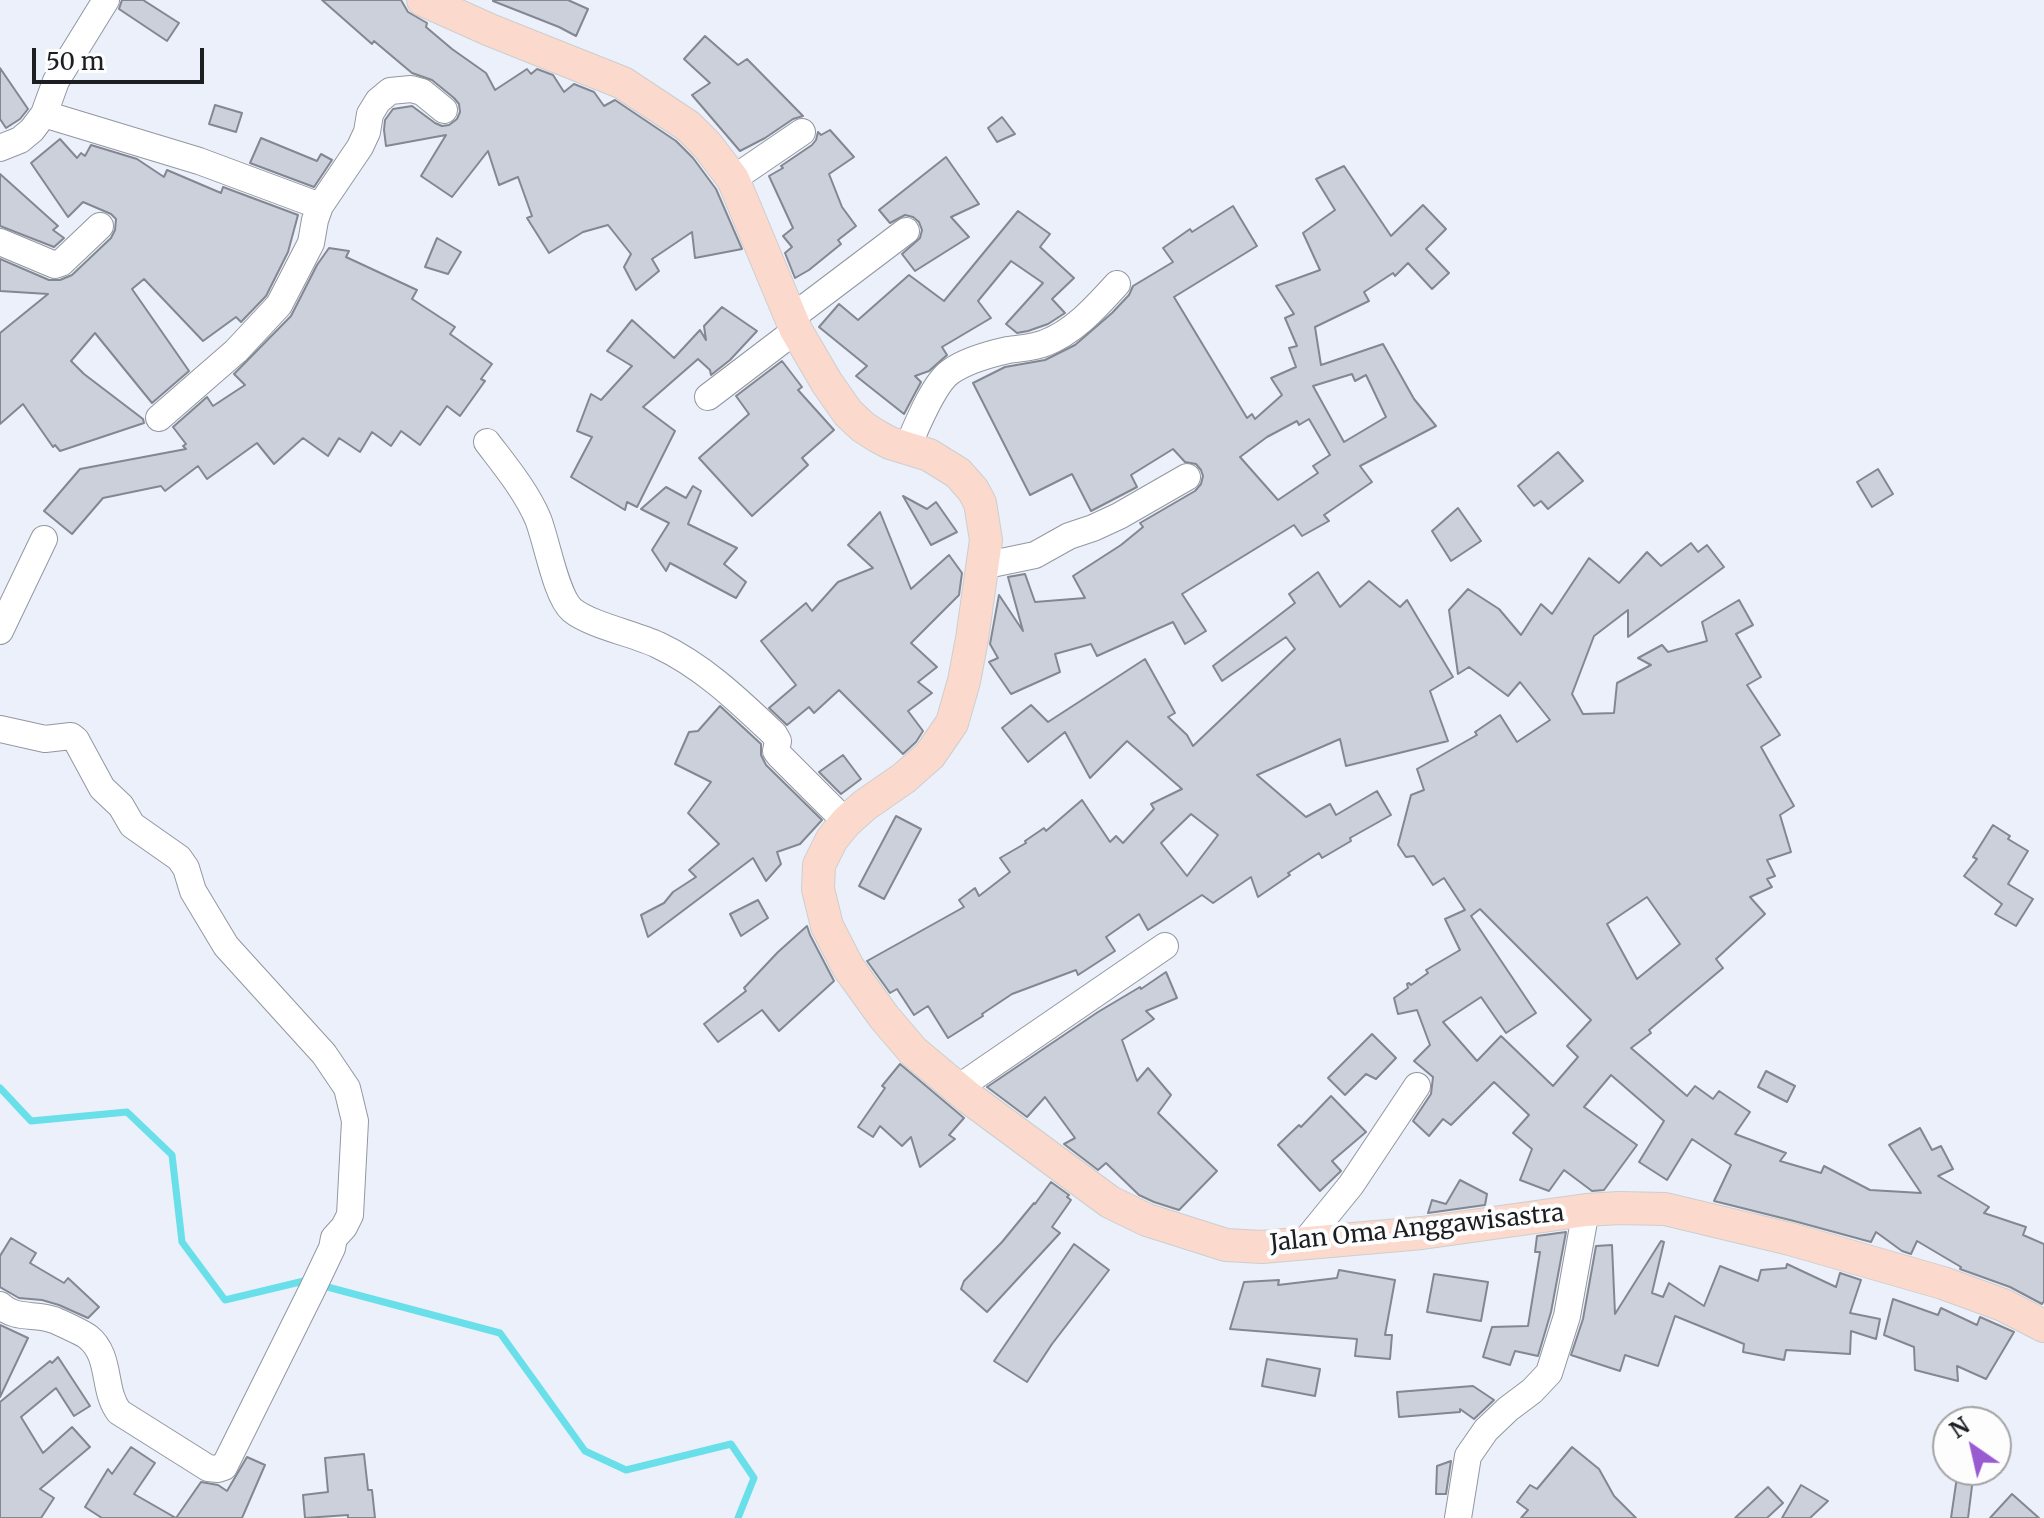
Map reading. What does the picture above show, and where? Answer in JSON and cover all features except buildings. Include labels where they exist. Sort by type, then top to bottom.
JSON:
[{"type":"main road","name":"Jalan Oma Anggawisastra","points":[[423,0],[623,83],[688,126],[733,179],[794,324],[848,413],[863,427],[890,443],[929,455],[945,464],[965,480],[980,503],[986,540],[972,639],[952,723],[930,755],[865,805],[832,839],[819,865],[818,889],[827,926],[848,967],[913,1051],[958,1088],[1090,1188],[1129,1212],[1226,1245],[1262,1247],[1422,1233],[1586,1210],[1665,1209],[1790,1239],[1943,1283],[2003,1305],[2044,1326]]},
{"type":"street","points":[[0,148],[26,135],[44,114],[56,81],[106,0]]},
{"type":"street","points":[[159,418],[236,351],[279,305],[311,243],[320,206],[360,147],[370,114],[378,101],[390,91],[411,89],[422,92],[444,110]]},
{"type":"street","points":[[44,114],[199,161],[320,206]]},
{"type":"street","points":[[733,179],[802,132]]},
{"type":"street","points":[[0,242],[55,265],[61,263],[100,226]]},
{"type":"street","points":[[708,397],[906,231]]},
{"type":"street","points":[[907,448],[932,396],[950,372],[966,363],[1000,352],[1036,346],[1056,338],[1070,330],[1117,284]]},
{"type":"street","points":[[487,442],[531,504],[562,596],[573,611],[657,644],[717,681],[774,734],[779,755],[846,822]]},
{"type":"street","points":[[982,566],[1035,555],[1069,536],[1119,516],[1187,477]]},
{"type":"street","points":[[0,631],[44,539]]},
{"type":"street","points":[[0,729],[45,739],[73,737],[102,788],[121,806],[132,825],[183,863],[193,891],[226,946],[324,1054],[347,1088],[355,1121],[351,1211],[346,1224],[334,1238],[317,1280],[224,1467],[213,1470],[119,1412],[113,1403],[104,1360],[85,1334],[53,1320],[8,1312],[0,1305]]},
{"type":"street","points":[[958,1088],[1165,946]]},
{"type":"street","points":[[1303,1244],[1351,1185],[1417,1086]]},
{"type":"street","points":[[1458,1518],[1468,1456],[1486,1430],[1549,1373],[1567,1316],[1586,1210]]},
{"type":"waterway","points":[[0,1088],[31,1121],[127,1112],[172,1155],[182,1242],[225,1300],[308,1282]]},
{"type":"waterway","points":[[320,1285],[500,1333],[585,1451],[626,1470],[731,1444],[754,1478],[738,1518]]}]
